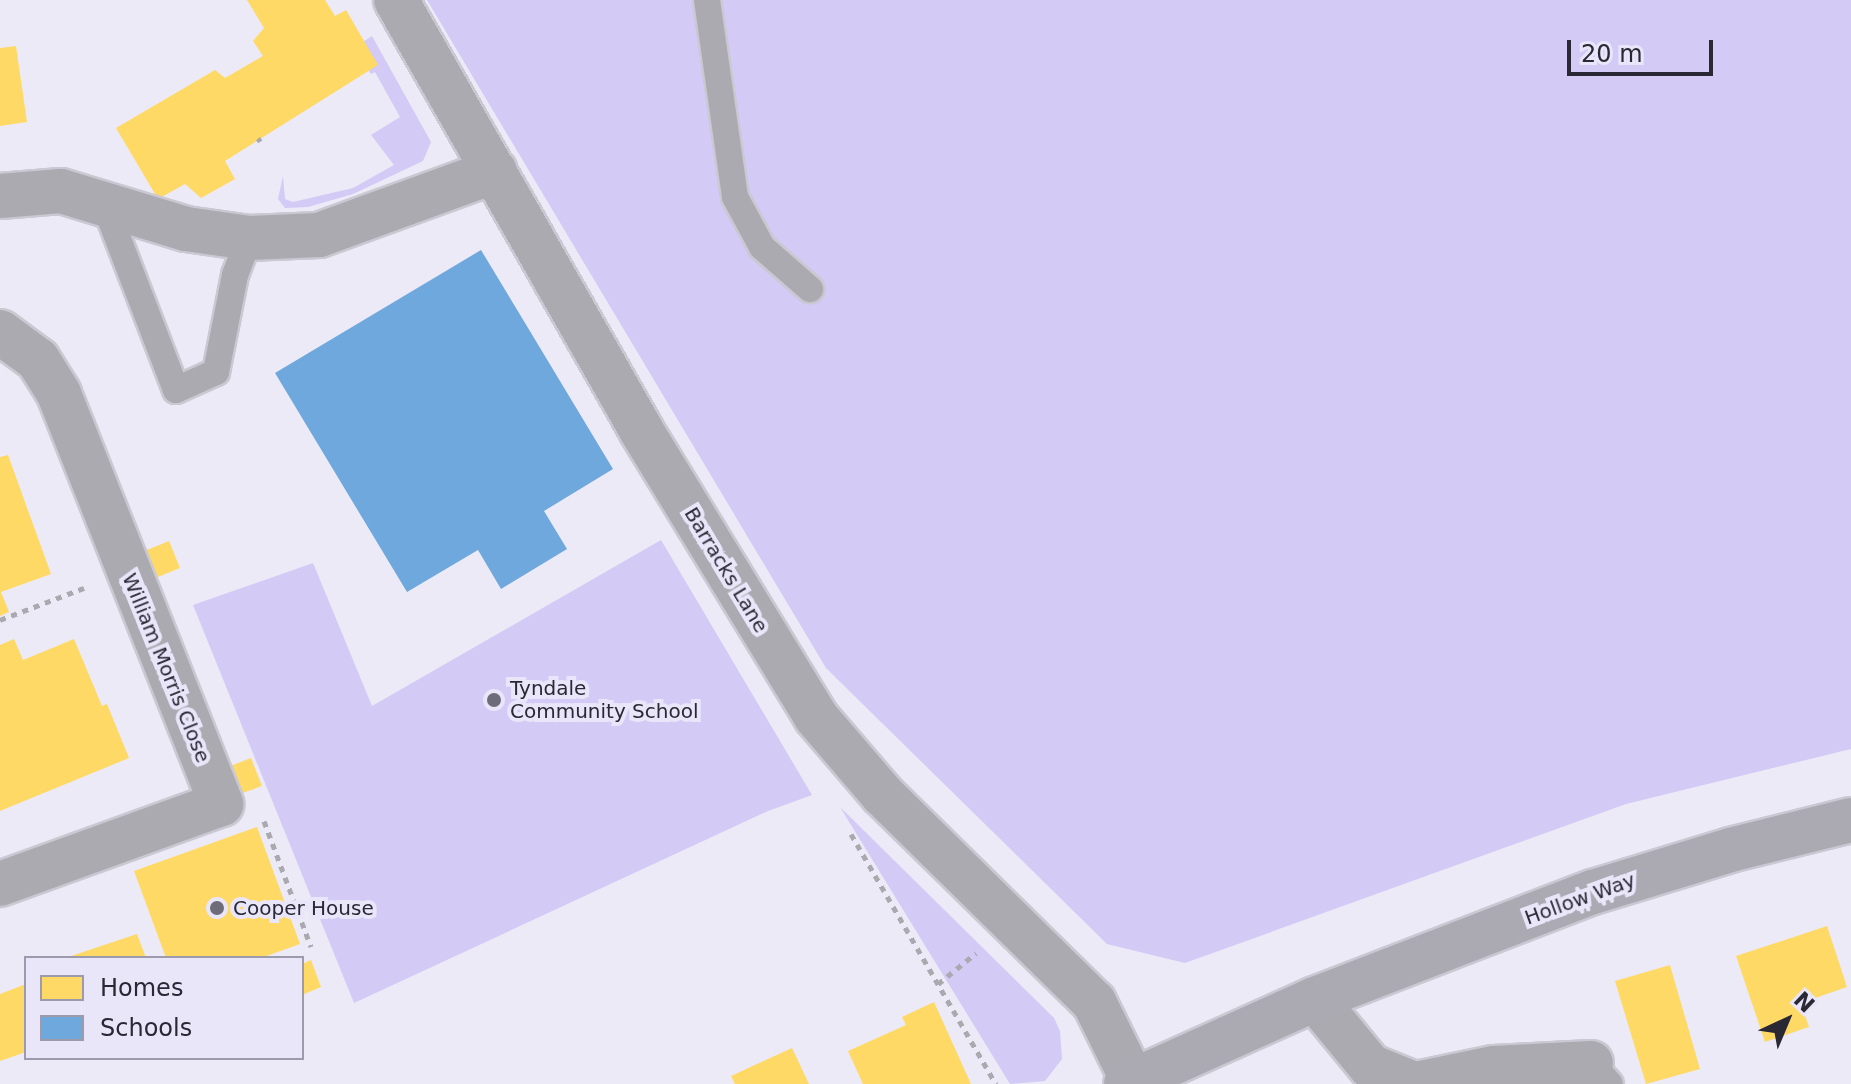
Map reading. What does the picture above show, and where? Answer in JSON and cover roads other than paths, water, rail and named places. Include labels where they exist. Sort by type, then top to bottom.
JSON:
[{"type":"main road","name":"Hollow Way","points":[[1129,1082],[1315,999],[1593,892],[1730,850],[1851,820]]},
{"type":"street","name":"Barracks Lane","points":[[396,0],[641,430],[816,717],[882,794],[1094,1002],[1129,1082]]},
{"type":"street","points":[[0,196],[61,191],[186,229],[249,238],[319,235],[495,171]]},
{"type":"street","name":"William Morris Close","points":[[0,332],[38,360],[59,394],[127,573],[221,804],[0,884]]},
{"type":"street","points":[[1315,999],[1370,1066],[1415,1084],[1494,1068],[1601,1074]]},
{"type":"lane","points":[[707,0],[735,197],[762,247],[810,289]]},
{"type":"lane","points":[[105,205],[176,390],[216,372],[235,275],[249,238]]},
{"type":"place","name":"Tyndale Community School","points":[[494,700]]},
{"type":"place","name":"Cooper House","points":[[217,908]]}]
